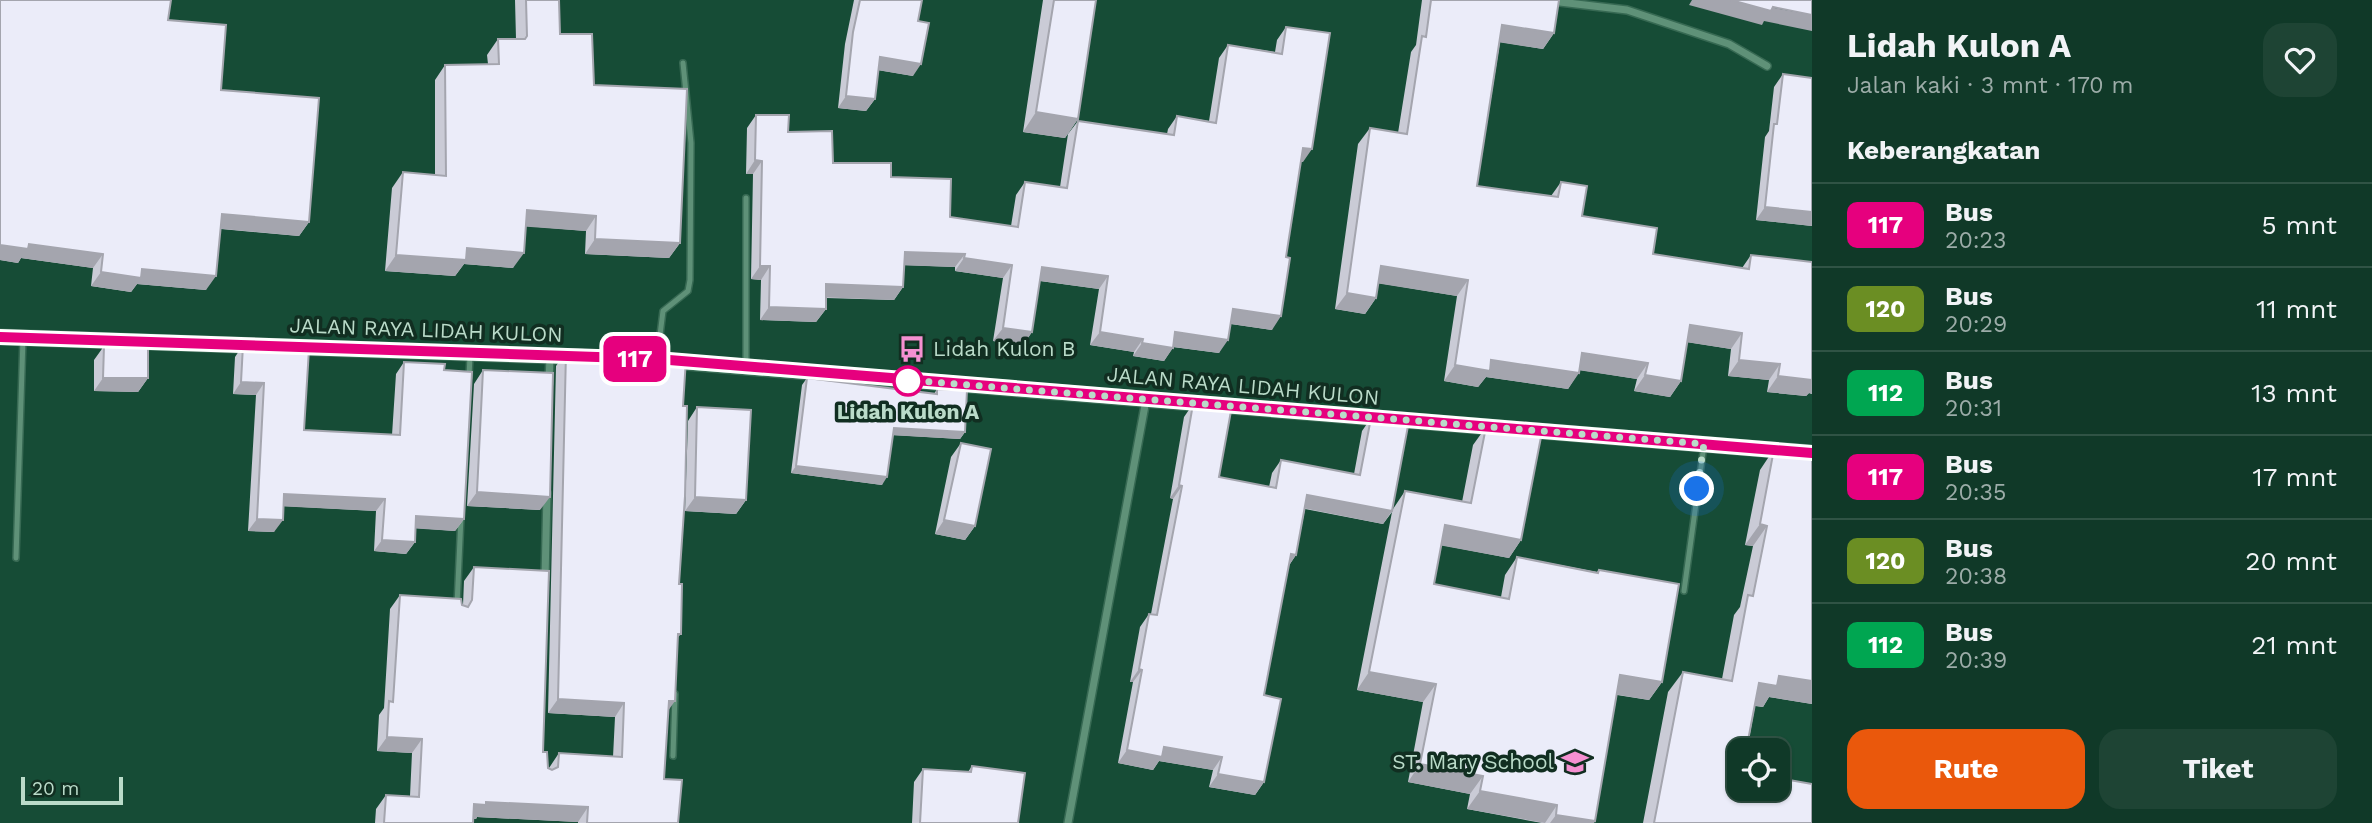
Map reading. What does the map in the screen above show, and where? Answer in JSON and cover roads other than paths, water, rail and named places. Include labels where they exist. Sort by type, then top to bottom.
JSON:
[{"type":"main road","name":"JALAN RAYA LIDAH KULON","points":[[0,337],[590,357]]},
{"type":"main road","name":"JALAN RAYA LIDAH KULON","points":[[650,359],[684,369],[746,368],[1812,453]]},
{"type":"street","points":[[1543,0],[1627,10],[1729,44],[1767,66]]},
{"type":"street","points":[[549,397],[550,355]]},
{"type":"street","points":[[1068,823],[1147,399]]},
{"type":"street","points":[[544,590],[547,480]]},
{"type":"lane","points":[[650,359],[663,311],[688,291],[690,280],[691,143],[683,63]]},
{"type":"lane","points":[[746,198],[746,368]]},
{"type":"lane","points":[[16,558],[23,338]]},
{"type":"lane","points":[[468,380],[470,353]]},
{"type":"lane","points":[[1684,591],[1704,444]]},
{"type":"lane","points":[[456,616],[462,505]]},
{"type":"lane","points":[[673,756],[675,688]]},
{"type":"place","name":"Lidah Kulon B","points":[[912,349]]},
{"type":"place","name":"Lidah Kulon A","points":[[908,381]]},
{"type":"place","name":"ST. Mary School","points":[[1575,762]]}]
